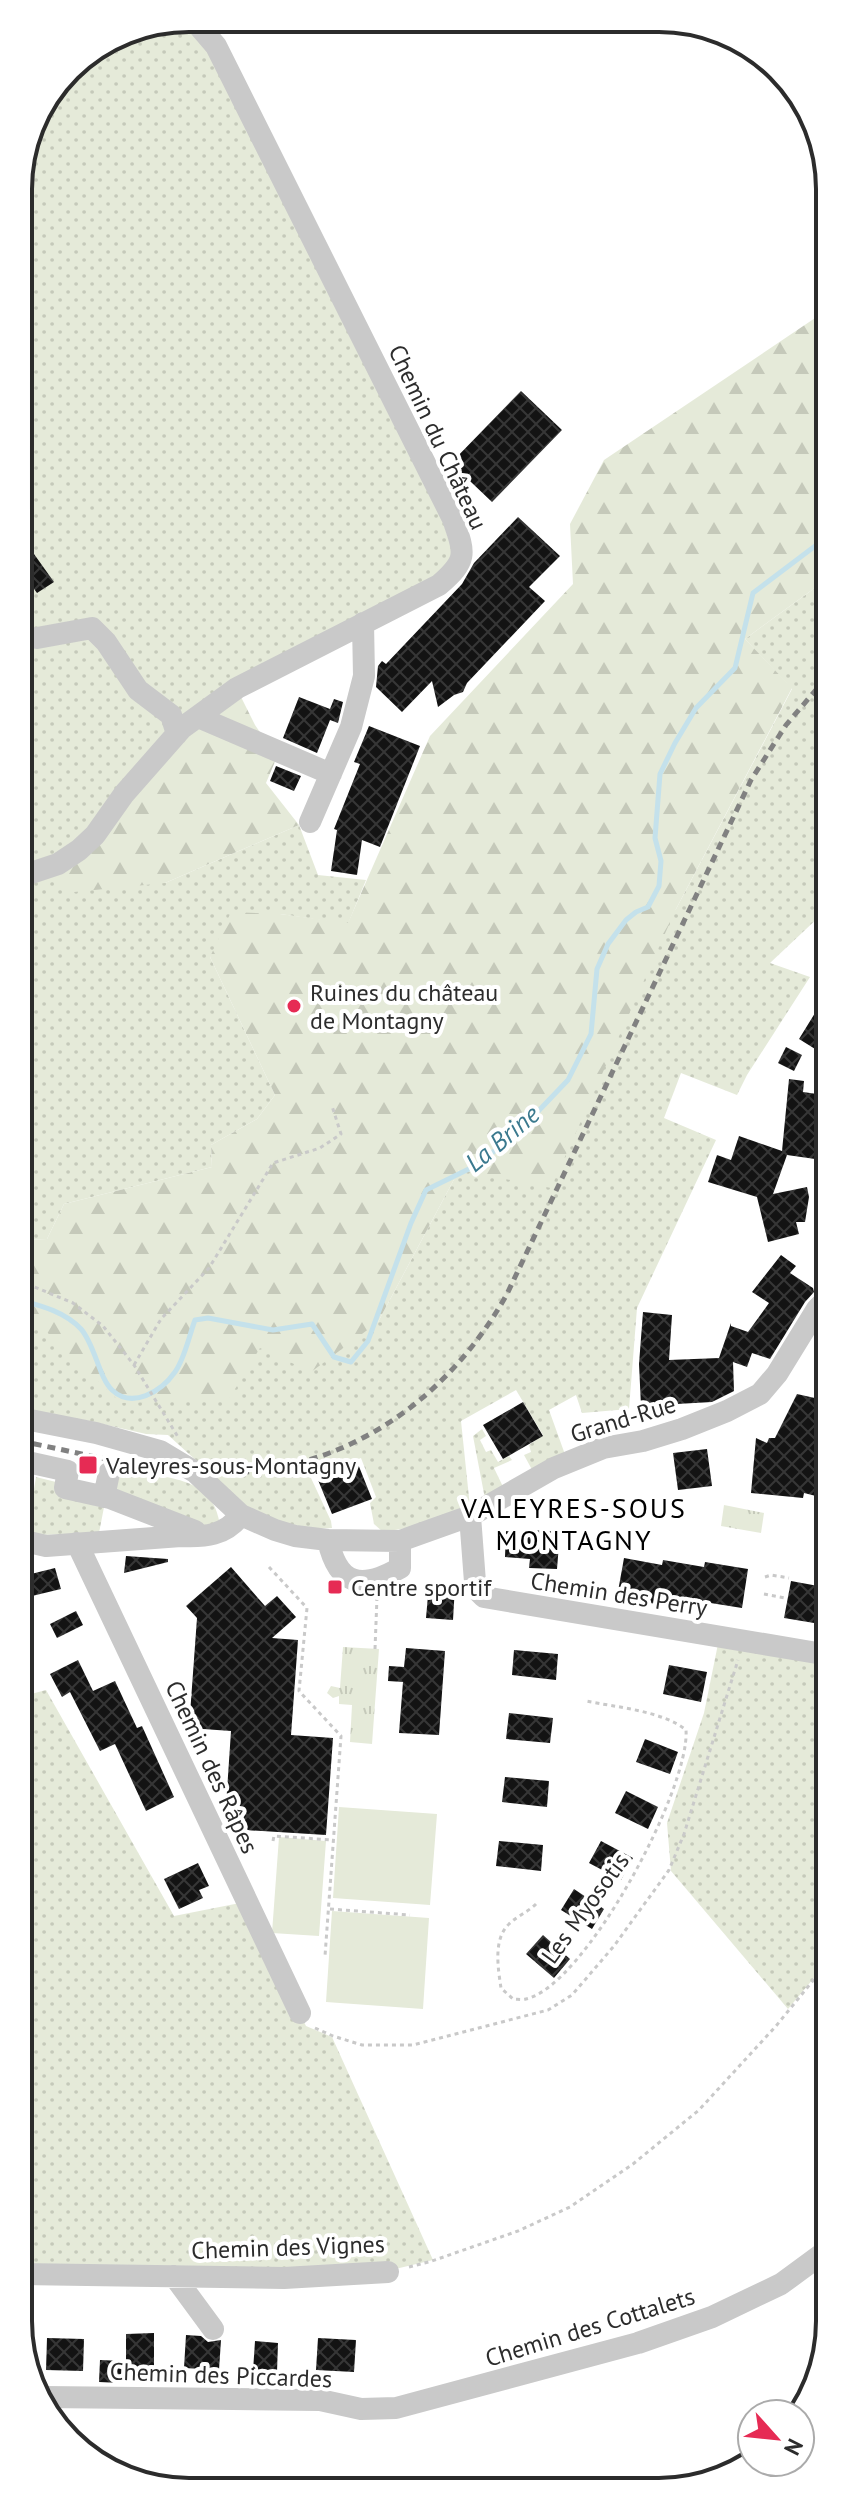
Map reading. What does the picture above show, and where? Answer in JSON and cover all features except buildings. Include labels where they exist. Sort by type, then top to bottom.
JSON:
[{"type":"street","name":"Chemin du Château","points":[[32,873],[58,864],[79,850],[95,835],[124,794],[177,734],[237,688],[439,585],[459,568],[463,547],[453,519],[216,46],[204,32]]},
{"type":"street","points":[[310,822],[351,727],[364,676],[363,623]]},
{"type":"street","points":[[37,638],[92,628],[106,642],[138,690],[171,715],[177,734]]},
{"type":"street","points":[[198,717],[331,774]]},
{"type":"street","name":"Grand-Rue","points":[[32,1421],[138,1443],[178,1460],[241,1515],[275,1530],[328,1540],[400,1541],[470,1516],[554,1468],[603,1448],[643,1441],[682,1429],[760,1394],[777,1374],[816,1311]]},
{"type":"street","points":[[32,1463],[68,1471],[65,1488],[104,1497],[196,1531],[202,1537]]},
{"type":"street","points":[[104,1497],[109,1473]]},
{"type":"street","points":[[32,1543],[46,1546],[202,1537],[224,1531],[235,1524],[241,1515]]},
{"type":"street","name":"Chemin des Perry","points":[[470,1516],[475,1582],[484,1597],[816,1653]]},
{"type":"street","points":[[328,1540],[332,1560],[351,1581],[357,1582],[377,1579],[400,1568],[400,1541]]},
{"type":"street","name":"Chemin des Râpes","points":[[77,1543],[300,2013]]},
{"type":"street","name":"Chemin des Cottalets","points":[[396,2408],[638,2343],[712,2317],[781,2284],[816,2258]]},
{"type":"street","name":"Chemin des Vignes","points":[[32,2274],[284,2278],[388,2272]]},
{"type":"street","points":[[174,2276],[213,2329]]},
{"type":"street","name":"Chemin des Piccardes","points":[[52,2397],[320,2400],[361,2409],[396,2408]]},
{"type":"path","points":[[134,1365],[161,1319],[209,1268],[273,1163],[320,1148],[341,1134],[332,1106]]},
{"type":"path","points":[[32,1286],[73,1303],[103,1326],[134,1365],[178,1435],[178,1460]]},
{"type":"path","points":[[269,1567],[307,1608],[299,1691],[341,1736],[325,1956]]},
{"type":"path","points":[[765,1577],[789,1578]]},
{"type":"path","points":[[375,1649],[377,1579]]},
{"type":"path","points":[[764,1594],[785,1598]]},
{"type":"path","points":[[300,2013],[309,2025],[362,2045],[413,2045],[548,2010],[572,1995],[614,1946],[669,1870],[684,1834],[744,1641]]},
{"type":"path","name":"Les Myosotis","points":[[536,1904],[507,1925],[499,1944],[501,1988],[513,1999],[526,1999],[559,1979],[607,1918],[638,1869],[660,1824],[687,1745],[686,1730],[679,1724],[586,1701]]},
{"type":"path","points":[[273,1841],[274,1836],[333,1840]]},
{"type":"path","points":[[328,1909],[410,1915]]},
{"type":"path","name":"Chemin des Vignes","points":[[388,2272],[432,2261],[518,2231],[570,2207],[633,2164],[699,2110],[816,1977]]},
{"type":"green space","points":[[197,32],[423,460],[458,568],[236,688],[165,883],[299,825],[318,875],[366,880],[348,924],[280,914],[210,957],[275,1095],[257,1119],[211,1145],[212,1167],[64,1204],[47,1239],[32,1240],[33,168],[37,148],[53,110],[64,93],[93,64],[138,40],[168,33]]},
{"type":"green space","points":[[816,317],[816,587],[745,639],[792,688],[676,909],[551,1188],[459,1170],[378,1322],[311,1372],[260,1348],[229,1399],[121,1403],[32,1318],[32,1240],[47,1239],[64,1204],[212,1167],[211,1145],[257,1119],[275,1095],[210,957],[231,912],[280,914],[348,923],[430,736],[573,584],[570,524],[604,460]]},
{"type":"green space","points":[[816,587],[816,920],[770,963],[810,977],[737,1095],[681,1073],[664,1118],[716,1140],[637,1308],[629,1409],[582,1413],[576,1395],[549,1410],[567,1460],[536,1477],[524,1455],[531,1452],[529,1445],[543,1435],[516,1390],[461,1421],[470,1507],[413,1527],[383,1532],[374,1524],[370,1503],[376,1497],[361,1458],[311,1478],[332,1528],[309,1529],[251,1510],[168,1435],[146,1434],[85,1420],[32,1416],[32,1317],[260,1348],[378,1322],[459,1170],[676,909],[792,689],[745,639]]},
{"type":"green space","points":[[237,689],[255,725],[277,757],[266,783],[299,825],[165,883],[64,893],[51,867]]},
{"type":"green space","points":[[482,1429],[486,1436],[480,1440],[486,1452],[491,1450],[498,1462],[509,1456],[512,1460],[494,1468],[506,1493],[486,1504],[473,1436]]},
{"type":"green space","points":[[122,1473],[184,1481],[196,1487],[214,1506],[219,1520],[212,1528],[118,1498],[114,1485]]},
{"type":"green space","points":[[36,1477],[105,1502],[99,1533],[32,1533]]},
{"type":"green space","points":[[724,1505],[764,1513],[761,1533],[721,1526]]},
{"type":"green space","points":[[719,1639],[816,1655],[816,1976],[788,2009],[671,1871],[667,1823],[704,1713]]},
{"type":"green space","points":[[343,1647],[379,1649],[372,1744],[350,1742],[352,1705],[339,1704],[339,1696],[333,1698],[327,1693],[331,1686],[340,1688]]},
{"type":"green space","points":[[46,1690],[174,1916],[245,1902],[306,2026],[332,2037],[433,2260],[387,2271],[32,2272],[32,1694]]},
{"type":"green space","points":[[339,1807],[437,1814],[430,1905],[333,1898]]},
{"type":"green space","points":[[279,1837],[326,1841],[319,1936],[272,1933]]},
{"type":"green space","points":[[332,1911],[429,1918],[423,2009],[326,2002]]},
{"type":"waterway","name":"La Brine","points":[[32,1304],[53,1310],[75,1323],[86,1336],[108,1385],[120,1396],[128,1398],[146,1396],[169,1379],[182,1360],[195,1320],[208,1318],[273,1330],[312,1324],[334,1357],[351,1362],[368,1341],[426,1190],[479,1164],[526,1124],[568,1080],[591,1034],[597,969],[608,944],[626,920],[648,907],[659,886],[661,861],[655,838],[660,774],[696,708],[735,668],[753,593],[816,545]]},
{"type":"railway","points":[[32,1443],[128,1463],[193,1472],[243,1472],[290,1465],[335,1451],[377,1430],[415,1404],[450,1372],[481,1335],[507,1294],[751,780],[786,725],[816,690]]},
{"type":"place","name":"Ruines du château de Montagny","points":[[294,1006]]},
{"type":"place","name":"Valeyres-sous-Montagny","points":[[88,1465]]},
{"type":"place","name":"Centre sportif","points":[[335,1587]]},
{"type":"district","name":"VALEYRES-SOUS MONTAGNY","points":[[574,1523]]}]
